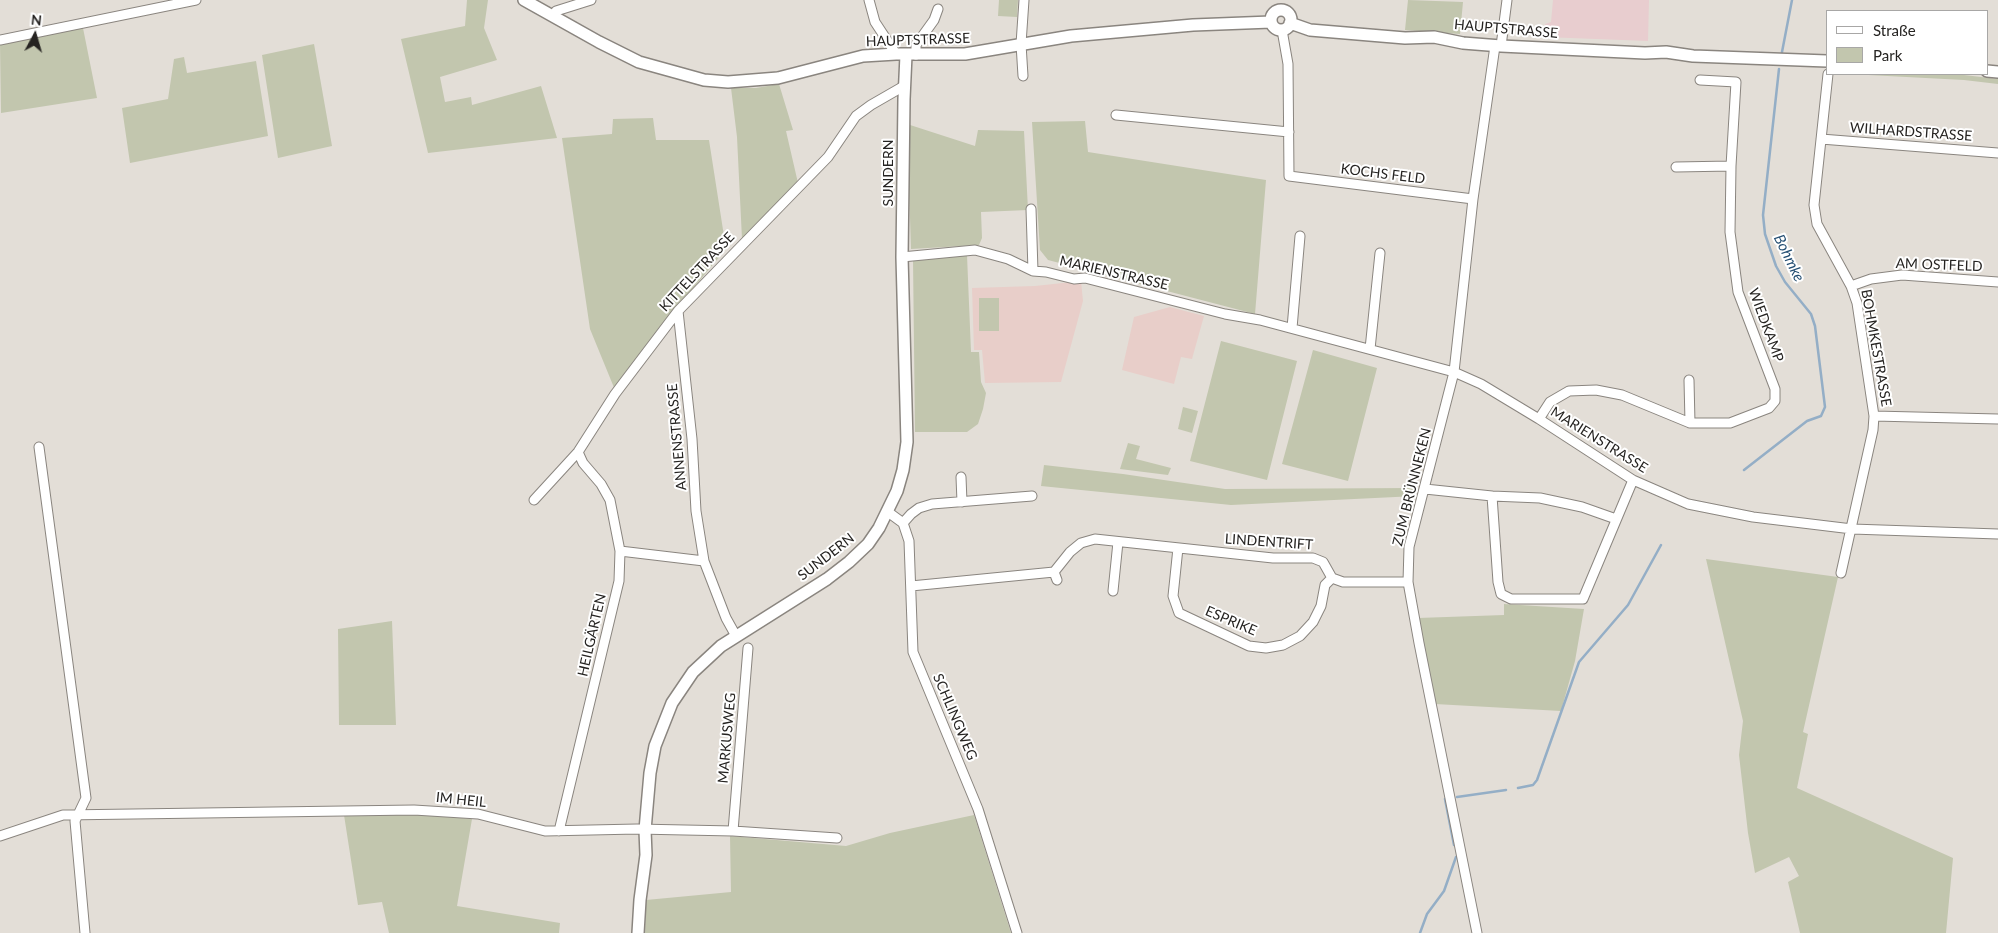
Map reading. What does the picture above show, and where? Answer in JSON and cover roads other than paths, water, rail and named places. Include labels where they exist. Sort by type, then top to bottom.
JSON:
[{"type":"main road","name":"HAUPTSTRASSE","points":[[524,0],[639,62],[704,80],[728,82],[774,79],[863,56],[965,54],[1071,36],[1193,25],[1271,22]]},
{"type":"main road","points":[[1282,5],[1289,15],[1286,27],[1275,28],[1271,22],[1274,13],[1282,5]]},
{"type":"main road","name":"HAUPTSTRASSE","points":[[1286,27],[1405,38],[1434,37],[1463,43],[1498,46],[1645,53],[1666,52],[1678,55],[1826,61]]},
{"type":"main road","name":"SUNDERN","points":[[638,933],[646,855],[644,830],[650,773],[655,746],[664,719],[681,689],[693,672],[707,658],[736,636],[827,579],[868,544],[888,512],[902,470],[907,442],[902,257],[906,55]]},
{"type":"street","points":[[0,40],[196,0]]},
{"type":"street","points":[[553,16],[556,11],[591,0]]},
{"type":"street","points":[[869,0],[875,22],[906,55],[916,45],[934,20],[938,9]]},
{"type":"street","points":[[1024,0],[1022,44],[1024,76]]},
{"type":"street","name":"ZUM BRÜNNEKEN","points":[[1477,933],[1408,582],[1409,547],[1454,372],[1473,199],[1506,0]]},
{"type":"street","points":[[1116,115],[1289,132],[1286,27]]},
{"type":"street","name":"BOHMKESTRASSE","points":[[1828,75],[1814,205],[1817,224],[1851,286],[1856,303],[1874,416],[1873,430],[1841,573]]},
{"type":"street","name":"WIEDKAMP","points":[[1539,419],[1550,402],[1569,391],[1596,390],[1622,395],[1690,424],[1730,422],[1769,408],[1776,401],[1775,389],[1738,292],[1730,232],[1730,166],[1736,82],[1700,80]]},
{"type":"street","name":"KITTELSTRASSE","points":[[534,500],[578,452],[615,394],[678,311],[828,157],[856,116],[904,86]]},
{"type":"street","name":"KOCHS FELD","points":[[1289,132],[1289,176],[1473,199]]},
{"type":"street","name":"WILHARDSTRASSE","points":[[1821,139],[1998,153]]},
{"type":"street","points":[[1676,167],[1730,166]]},
{"type":"street","points":[[1032,208],[1033,271]]},
{"type":"street","points":[[1292,328],[1300,236]]},
{"type":"street","name":"MARIENSTRASSE","points":[[902,257],[975,250],[1008,259],[1033,271],[1046,272],[1074,279],[1085,278],[1225,314],[1292,328],[1454,372],[1481,384],[1633,480],[1688,504],[1753,517],[1852,529],[1998,534]]},
{"type":"street","points":[[1370,349],[1380,252]]},
{"type":"street","name":"AM OSTFELD","points":[[1851,286],[1870,280],[1902,275],[1998,282]]},
{"type":"street","name":"ANNENSTRASSE","points":[[678,311],[692,439],[696,511],[704,561],[726,618],[736,636]]},
{"type":"street","points":[[1689,380],[1690,424]]},
{"type":"street","points":[[1874,416],[1998,419]]},
{"type":"street","points":[[39,447],[86,798],[80,815],[75,821],[85,933]]},
{"type":"street","name":"HEILGÄRTEN","points":[[559,831],[618,581],[620,551],[610,500],[601,484],[582,463],[578,452]]},
{"type":"street","points":[[961,477],[962,502]]},
{"type":"street","points":[[1492,496],[1498,582],[1501,594],[1511,599],[1583,599],[1594,578],[1633,480]]},
{"type":"street","points":[[1425,489],[1492,496],[1540,498],[1582,507],[1616,519]]},
{"type":"street","points":[[888,512],[903,523],[911,514],[932,504],[1032,496]]},
{"type":"street","name":"SCHLINGWEG","points":[[903,523],[909,541],[913,652],[978,809],[1017,933]]},
{"type":"street","name":"LINDENTRIFT","points":[[910,586],[1055,576],[1070,552],[1082,543],[1096,539],[1273,558],[1313,558],[1323,562],[1332,578]]},
{"type":"street","points":[[1113,591],[1118,542]]},
{"type":"street","name":"ESPRIKE","points":[[1178,548],[1173,596],[1179,613],[1248,646],[1266,648],[1284,645],[1300,636],[1313,622],[1321,606],[1325,585],[1332,578]]},
{"type":"street","points":[[620,551],[704,561]]},
{"type":"street","points":[[1332,578],[1343,582],[1408,582]]},
{"type":"street","name":"MARKUSWEG","points":[[733,831],[748,648]]},
{"type":"street","name":"IM HEIL","points":[[0,836],[63,815],[430,810],[478,814],[545,831],[733,831],[837,838]]},
{"type":"waterway","points":[[1782,52],[1792,0]]},
{"type":"waterway","name":"Bohmke","points":[[1744,470],[1807,421],[1821,416],[1825,407],[1815,326],[1811,314],[1785,282],[1776,266],[1765,234],[1763,215],[1779,69]]},
{"type":"waterway","points":[[1518,788],[1533,785],[1537,780],[1579,662],[1628,605],[1661,545]]},
{"type":"waterway","points":[[1457,797],[1506,790]]},
{"type":"waterway","points":[[1445,799],[1454,845]]},
{"type":"waterway","points":[[1420,933],[1427,914],[1444,891],[1456,857]]}]
